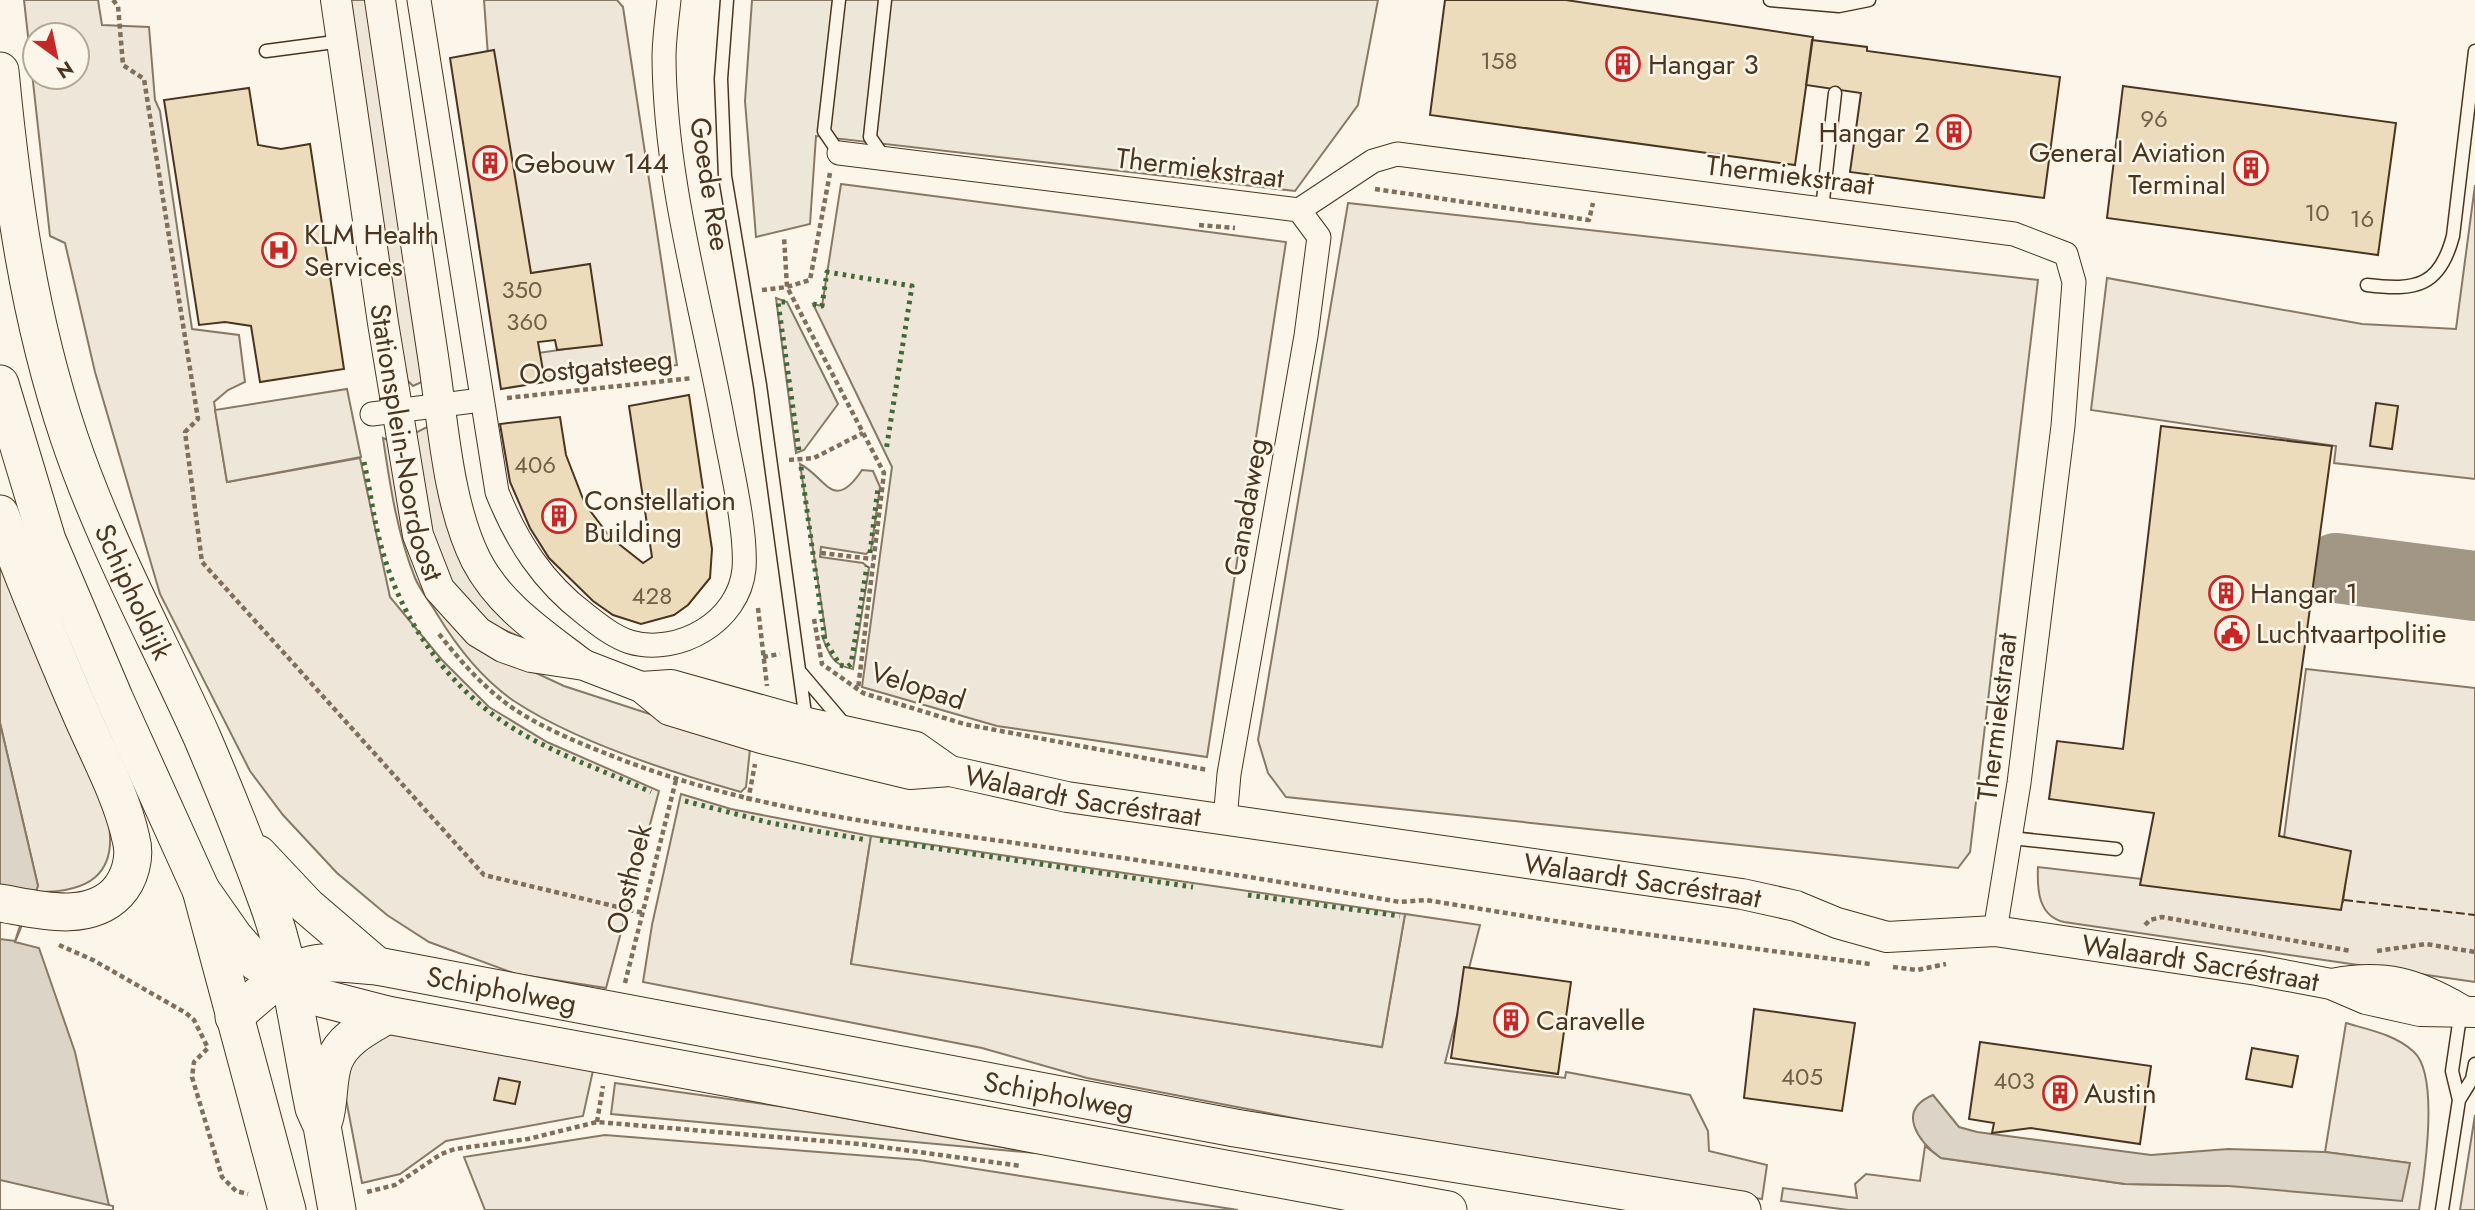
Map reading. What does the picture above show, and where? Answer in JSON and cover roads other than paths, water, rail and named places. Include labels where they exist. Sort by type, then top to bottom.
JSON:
[{"type":"main road","name":"Schipholdijk","points":[[0,71],[10,177],[23,256],[41,346],[70,438],[134,595],[201,737],[241,835],[268,903],[287,977]]},
{"type":"main road","name":"Schipholdijk","points":[[0,384],[47,540],[115,700],[201,890],[287,1210]]},
{"type":"main road","points":[[0,514],[131,839],[130,871],[117,893],[105,902],[89,909],[52,913],[12,905]]},
{"type":"main road","points":[[241,835],[307,906],[377,966]]},
{"type":"main road","name":"Schipholdijk","points":[[201,890],[234,937],[256,962],[287,977]]},
{"type":"main road","name":"Schipholweg","points":[[234,1017],[262,993],[302,968],[320,963],[377,966],[998,1081],[1235,1128],[1742,1210]]},
{"type":"main road","points":[[287,977],[314,1108],[352,1201]]},
{"type":"main road","name":"Schipholweg","points":[[287,977],[321,998],[387,1015],[1448,1210]]},
{"type":"main road","points":[[322,1126],[329,1106],[334,1062],[344,1045],[360,1031],[387,1015]]},
{"type":"street","name":"Stationsplein-Noordoost","points":[[336,0],[385,413],[418,535],[439,589],[478,632],[503,647],[531,657],[584,665],[640,687],[669,710],[761,738],[818,751]]},
{"type":"street","name":"Stationsplein-Noordoost","points":[[380,0],[459,513],[476,560],[510,606],[584,665]]},
{"type":"street","points":[[419,0],[481,400]]},
{"type":"street","name":"Goede Ree","points":[[481,400],[498,492],[519,540],[533,562],[569,602],[612,634],[628,642],[666,645],[692,637],[722,615],[743,571],[732,470],[672,161],[664,57],[669,0]]},
{"type":"street","name":"Thermiekstraat","points":[[841,164],[886,159],[1299,209],[1373,161],[1397,154],[2014,234],[2066,254],[2074,282],[2063,426],[2011,838],[1995,931]]},
{"type":"street","name":"Canadaweg","points":[[1225,820],[1229,774],[1306,336],[1319,237],[1299,209]]},
{"type":"street","name":"Stationsplein-Noordoost","points":[[441,406],[481,400]]},
{"type":"street","points":[[385,413],[441,406]]},
{"type":"street","name":"Stationsplein-Noordoost","points":[[640,687],[671,685],[807,723]]},
{"type":"street","name":"Walaardt Sacréstraat","points":[[807,723],[916,747],[950,771]]},
{"type":"street","name":"Walaardt Sacréstraat","points":[[818,751],[910,774],[950,771],[1067,797],[1742,894],[1796,905],[1837,923],[1887,937],[1995,931],[2140,951],[2331,984],[2366,999],[2420,1011],[2468,1011]]},
{"type":"lane","points":[[727,0],[722,79],[725,176],[801,673],[801,697],[818,751]]},
{"type":"lane","points":[[839,0],[824,131],[841,164]]},
{"type":"lane","points":[[885,0],[870,137],[886,159]]},
{"type":"lane","points":[[1770,0],[1839,6],[1869,0]]},
{"type":"lane","points":[[267,51],[342,41]]},
{"type":"lane","points":[[2368,285],[2394,288],[2418,284],[2434,276],[2446,262],[2454,236],[2475,51]]},
{"type":"lane","points":[[1822,209],[1835,93]]},
{"type":"lane","points":[[801,673],[851,733]]},
{"type":"lane","points":[[2011,838],[2116,849]]},
{"type":"lane","points":[[2442,1210],[2459,1100],[2452,1071],[2468,1011]]},
{"type":"lane","points":[[2459,1100],[2472,1079],[2475,1065]]},
{"type":"place","name":"Hangar 3","points":[[1623,64]]},
{"type":"place","name":"Hangar 2","points":[[1954,132]]},
{"type":"place","name":"Gebouw 144","points":[[490,163]]},
{"type":"place","name":"General Aviation Terminal","points":[[2251,168]]},
{"type":"place","name":"KLM Health Services","points":[[279,250]]},
{"type":"place","name":"Constellation Building","points":[[559,516]]},
{"type":"place","name":"Hangar 1","points":[[2226,593]]},
{"type":"place","name":"Luchtvaartpolitie","points":[[2232,633]]},
{"type":"place","name":"Caravelle","points":[[1511,1020]]},
{"type":"place","name":"Austin","points":[[2060,1093]]}]
